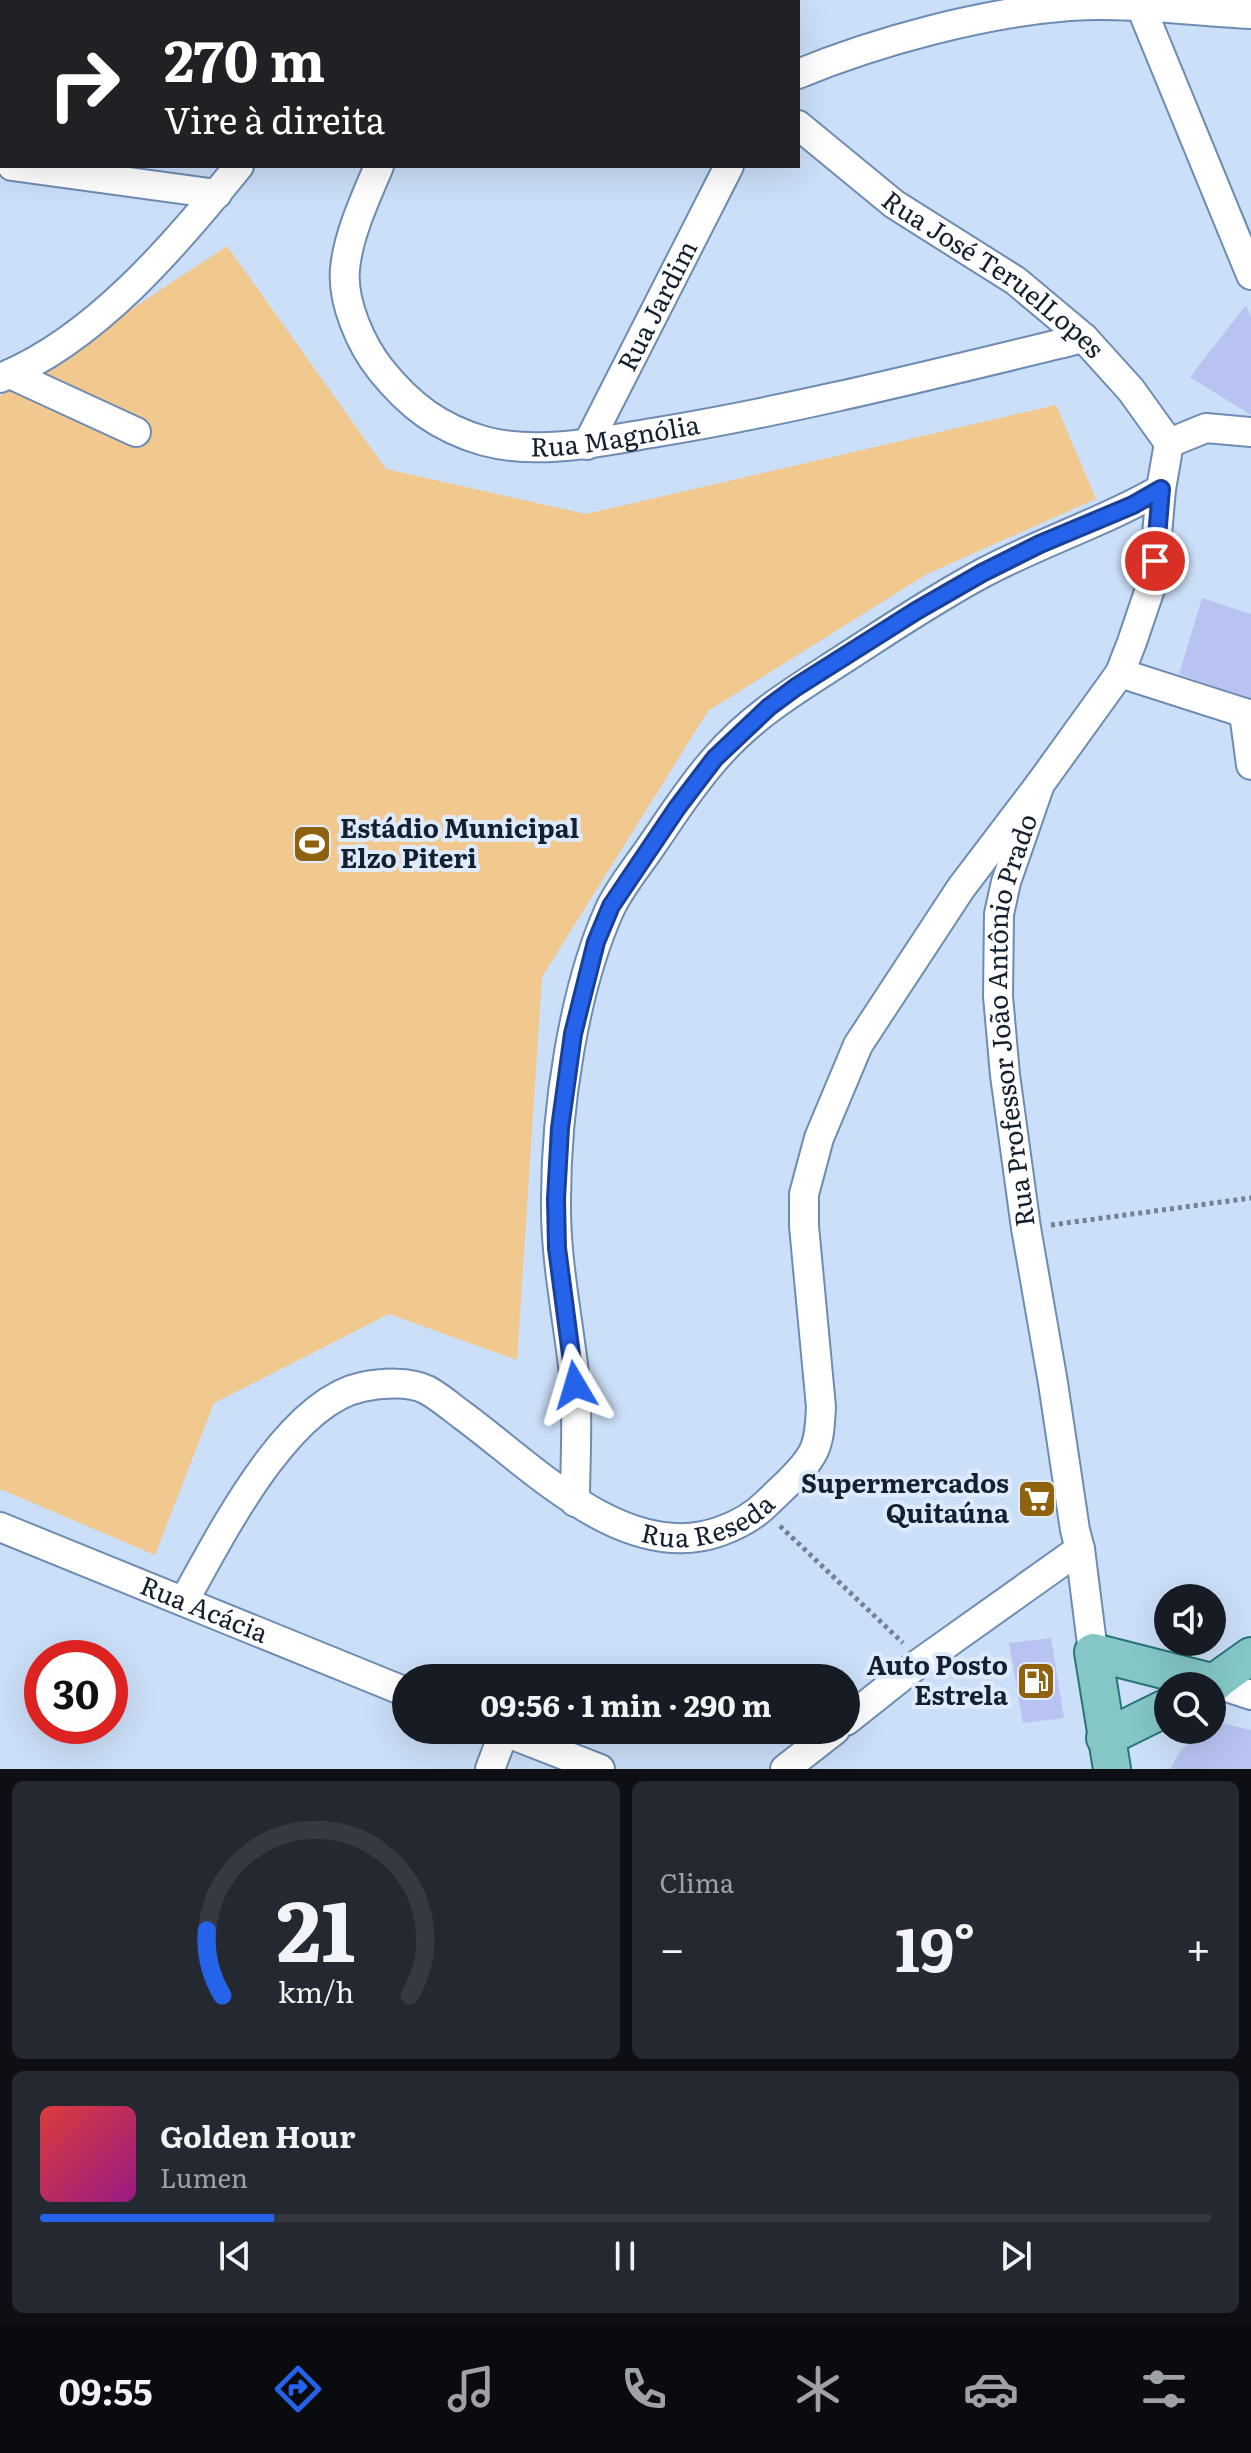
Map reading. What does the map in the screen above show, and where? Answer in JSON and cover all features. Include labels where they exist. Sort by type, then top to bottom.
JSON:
[{"type":"main road","points":[[1093,1652],[1167,1672]]},
{"type":"main road","name":"Rua Professor João Antônio Prado","points":[[1093,1652],[1108,1754]]},
{"type":"main road","points":[[1226,1674],[1251,1656]]},
{"type":"main road","points":[[1108,1754],[1154,1718]]},
{"type":"street","points":[[800,73],[835,58],[963,24],[1070,6],[1251,14]]},
{"type":"street","points":[[1141,7],[1251,275]]},
{"type":"street","name":"Rua José TeruelLopes","points":[[800,127],[894,204],[1016,281],[1084,338],[1131,390],[1169,443]]},
{"type":"street","points":[[27,168],[217,194]]},
{"type":"street","points":[[5,376],[74,338],[129,289],[237,168]]},
{"type":"street","name":"Rua Magnólia","points":[[378,168],[348,251],[344,271],[350,308],[374,361],[413,406],[453,430],[487,442],[587,445],[763,414],[1084,338]]},
{"type":"street","name":"Rua Jardim","points":[[587,445],[728,168]]},
{"type":"street","points":[[5,376],[136,432]]},
{"type":"street","points":[[1169,443],[1206,428],[1251,432]]},
{"type":"street","name":"Rua Professor João Antônio Prado","points":[[1093,1652],[1080,1549],[1026,1228],[1005,1075],[997,959],[999,914],[1006,882],[1040,784],[1120,673],[1153,580],[1161,489],[1169,443]]},
{"type":"street","points":[[575,1502],[575,1385],[557,1248],[560,1128],[573,1034],[596,942],[611,906],[715,758],[769,707],[916,611],[982,573],[1040,544],[1133,505],[1161,489]]},
{"type":"street","points":[[1120,673],[1248,714],[1251,765]]},
{"type":"street","name":"Rua Reseda","points":[[184,1601],[225,1528],[275,1453],[304,1420],[329,1400],[359,1387],[390,1383],[425,1389],[575,1502],[636,1532],[670,1540],[705,1537],[738,1525],[762,1508],[813,1454],[819,1433],[821,1407],[804,1226],[804,1194],[819,1138],[858,1045],[961,888],[1040,784]]},
{"type":"street","name":"Rua Acácia","points":[[0,1527],[392,1686]]},
{"type":"street","points":[[860,1710],[1080,1549]]},
{"type":"street","points":[[1226,1688],[1251,1695]]},
{"type":"street","points":[[490,1769],[498,1744]]},
{"type":"street","points":[[536,1744],[600,1769]]},
{"type":"street","points":[[785,1769],[817,1744]]},
{"type":"path","points":[[1026,1228],[1251,1198]]},
{"type":"path","points":[[762,1508],[923,1661]]},
{"type":"shaded area","name":"Estádio Municipal Elzo Piteri","points":[[227,246],[386,469],[586,514],[1056,405],[1096,499],[927,574],[708,711],[542,977],[517,1360],[389,1314],[214,1403],[155,1555],[0,1489],[0,396]]},
{"type":"building","points":[[1246,305],[1251,317],[1251,415],[1190,377]]},
{"type":"building","points":[[1202,598],[1251,614],[1251,699],[1179,674]]},
{"type":"building","name":"Auto Posto Estrela","points":[[1051,1638],[1064,1718],[1023,1723],[1009,1643]]},
{"type":"building","points":[[1226,1724],[1251,1730],[1251,1769],[1170,1769],[1188,1744],[1226,1744]]},
{"type":"place","name":"Estádio Municipal Elzo Piteri","points":[[312,844]]},
{"type":"place","name":"Supermercados Quitaúna","points":[[1037,1499]]},
{"type":"place","name":"Auto Posto Estrela","points":[[1036,1681]]},
{"type":"route","points":[[575,1385],[557,1248],[556,1199],[560,1128],[573,1034],[596,942],[611,906],[677,808],[715,758],[769,707],[796,687],[982,573],[1040,544],[1133,505],[1161,489],[1155,561]]}]
